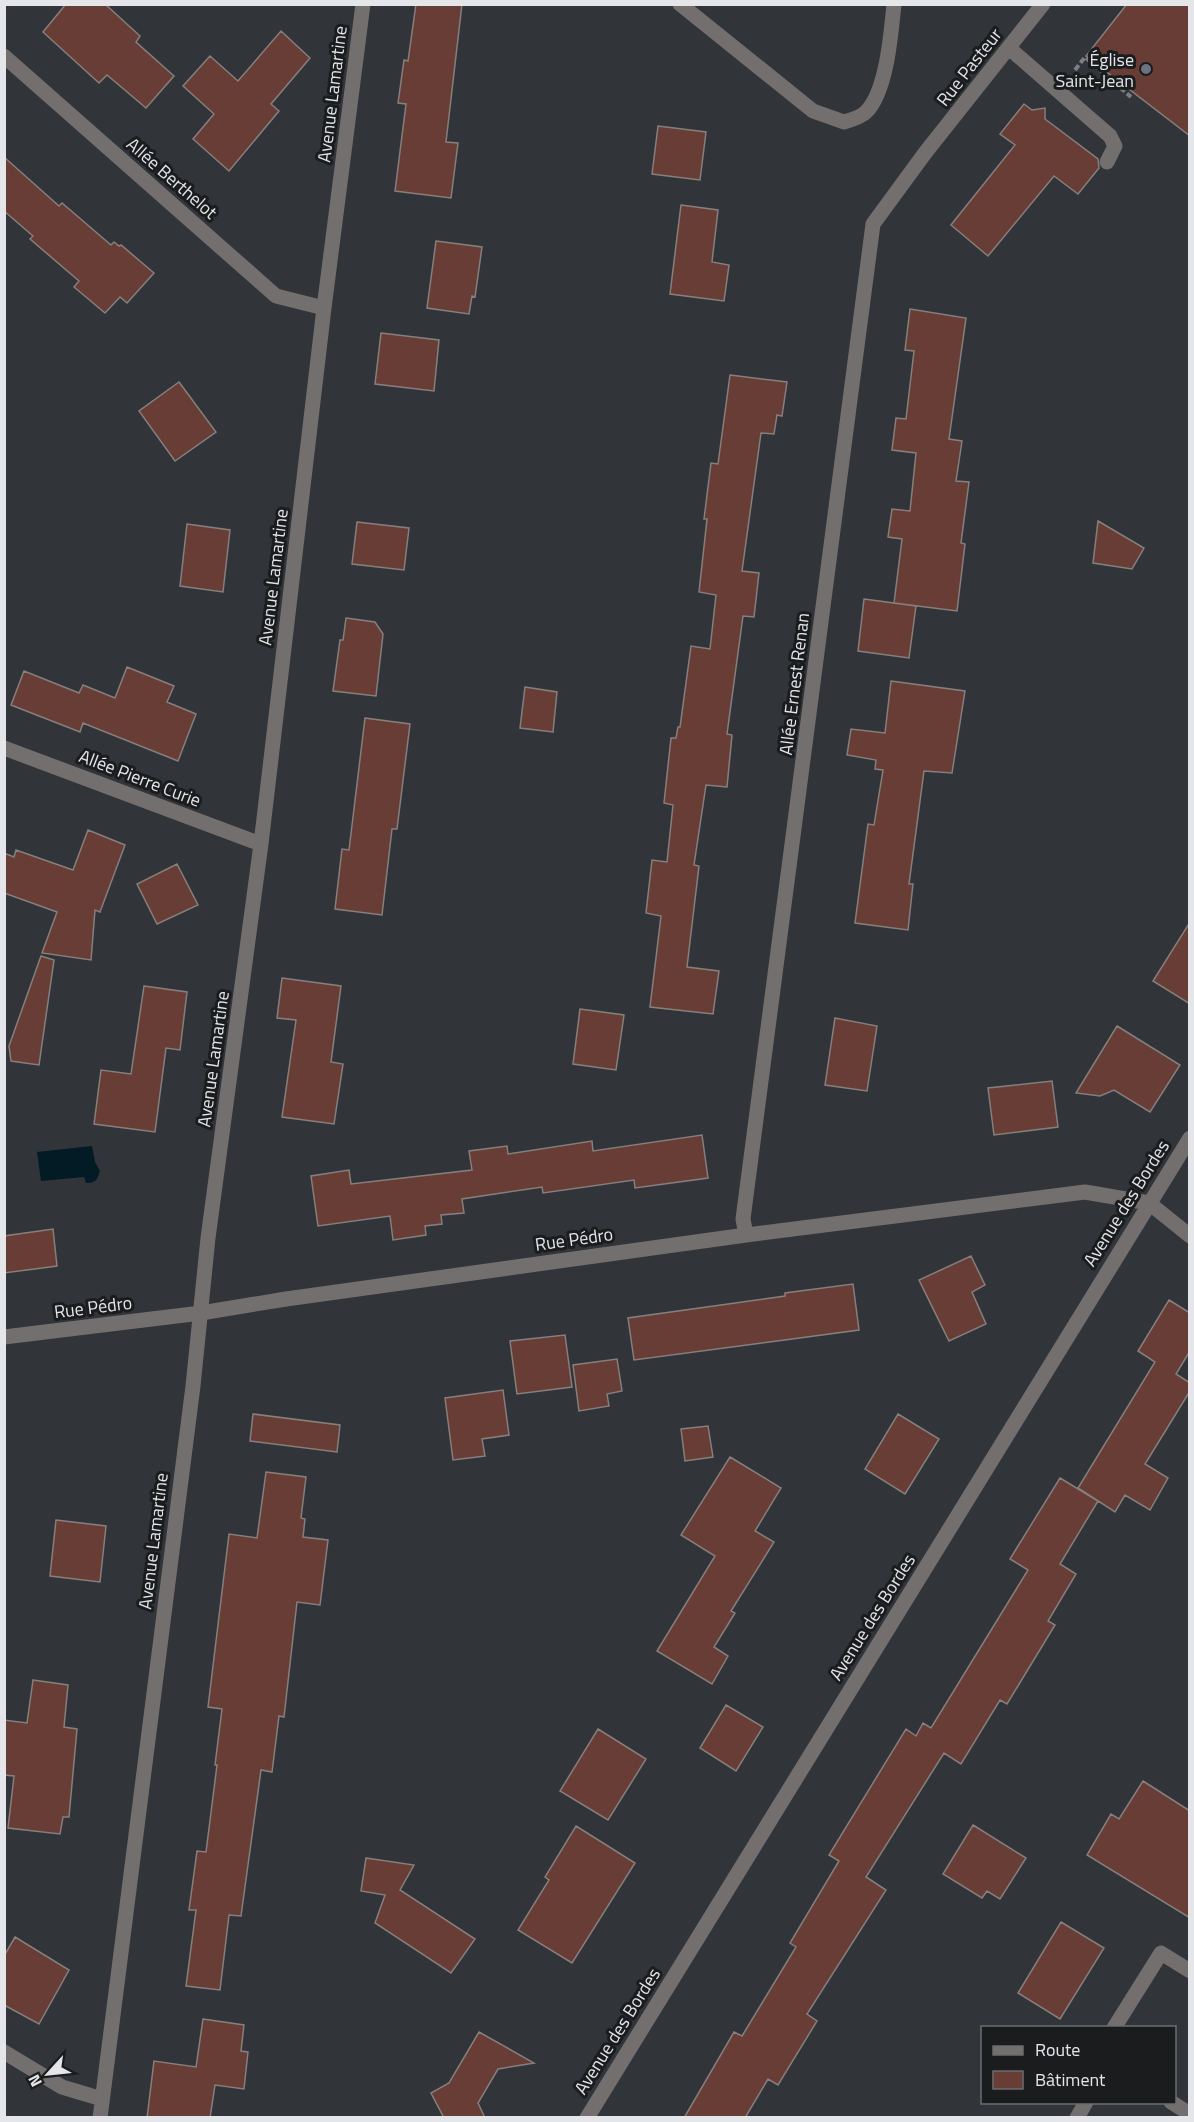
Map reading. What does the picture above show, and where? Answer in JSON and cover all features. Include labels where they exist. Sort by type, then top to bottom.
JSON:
[{"type":"street","name":"Avenue Lamartine","points":[[100,2118],[201,1313],[208,1239],[261,844],[324,308],[363,4]]},
{"type":"street","points":[[680,4],[813,111],[844,122],[865,113],[877,93],[890,52],[894,4]]},
{"type":"street","name":"Rue Pasteur","points":[[925,153],[1043,4]]},
{"type":"street","points":[[1009,48],[1110,135],[1115,146],[1107,162]]},
{"type":"street","name":"Allée Berthelot","points":[[4,56],[276,296],[324,308]]},
{"type":"street","name":"Allée Ernest Renan","points":[[746,1235],[743,1219],[873,224],[925,153]]},
{"type":"street","name":"Allée Pierre Curie","points":[[4,748],[261,844]]},
{"type":"street","name":"Avenue des Bordes","points":[[587,2118],[1190,1138]]},
{"type":"street","name":"Rue Pédro","points":[[4,1337],[201,1313],[286,1299],[746,1235],[1085,1192],[1149,1203]]},
{"type":"street","points":[[1149,1203],[1190,1236]]},
{"type":"street","points":[[1115,2026],[1161,1953],[1190,1971]]},
{"type":"street","points":[[4,2052],[62,2087],[102,2099]]},
{"type":"street","points":[[1077,2118],[1085,2104]]},
{"type":"street","points":[[1173,2104],[1190,2114]]},
{"type":"path","points":[[1048,82],[1061,81],[1070,77],[1085,57],[1131,97]]},
{"type":"water","points":[[92,1146],[95,1162],[100,1171],[94,1182],[86,1183],[84,1177],[41,1181],[37,1152]]},
{"type":"building","points":[[66,4],[105,4],[140,36],[136,42],[174,76],[146,108],[107,75],[99,83],[43,32]]},
{"type":"building","points":[[416,4],[462,4],[446,142],[458,143],[451,198],[395,191],[406,104],[398,103],[404,60],[408,61]]},
{"type":"building","name":"Église Saint-Jean","points":[[1127,4],[1190,4],[1190,136],[1086,56]]},
{"type":"building","points":[[281,31],[310,58],[271,104],[279,111],[229,171],[193,139],[214,114],[183,86],[210,56],[238,81]]},
{"type":"building","points":[[1024,104],[1032,110],[1045,108],[1045,119],[1098,159],[1099,168],[1078,194],[1054,176],[988,256],[951,225],[1015,145],[1000,134]]},
{"type":"building","points":[[658,126],[706,132],[700,180],[652,174]]},
{"type":"building","points":[[4,157],[59,206],[62,203],[111,245],[114,242],[121,245],[154,273],[127,303],[120,297],[105,313],[74,287],[79,281],[30,239],[33,236],[4,211]]},
{"type":"building","points":[[681,205],[718,210],[712,262],[729,265],[724,301],[670,294]]},
{"type":"building","points":[[436,241],[482,247],[475,297],[472,296],[469,314],[427,308]]},
{"type":"building","points":[[910,309],[966,318],[949,439],[962,441],[956,481],[969,482],[961,543],[965,544],[957,611],[894,603],[902,539],[888,537],[892,509],[910,511],[916,453],[892,450],[896,418],[906,419],[914,351],[905,350]]},
{"type":"building","points":[[381,333],[439,340],[434,391],[375,384]]},
{"type":"building","points":[[730,375],[787,382],[782,416],[777,415],[774,434],[761,433],[742,571],[759,573],[754,617],[743,616],[727,734],[732,735],[727,787],[706,785],[694,865],[699,866],[687,967],[719,971],[713,1014],[650,1007],[661,916],[646,913],[652,860],[667,862],[673,805],[664,803],[671,738],[676,738],[678,727],[680,727],[691,646],[710,649],[716,595],[699,592],[707,519],[704,519],[711,463],[718,464]]},
{"type":"building","points":[[179,382],[216,432],[175,461],[139,411]]},
{"type":"building","points":[[1098,521],[1144,548],[1132,569],[1093,563]]},
{"type":"building","points":[[357,522],[409,528],[404,570],[352,564]]},
{"type":"building","points":[[187,524],[230,530],[223,592],[180,586]]},
{"type":"building","points":[[864,599],[916,606],[909,658],[858,651]]},
{"type":"building","points":[[346,618],[375,622],[383,634],[376,696],[333,691],[340,640],[343,640]]},
{"type":"building","points":[[127,667],[174,686],[167,702],[196,714],[178,761],[83,723],[80,732],[11,705],[24,671],[79,693],[83,685],[115,698]]},
{"type":"building","points":[[891,681],[965,691],[952,773],[924,771],[909,884],[913,884],[908,930],[855,923],[868,824],[874,825],[883,770],[875,769],[876,760],[847,755],[851,729],[885,733]]},
{"type":"building","points":[[525,687],[557,692],[553,732],[520,728]]},
{"type":"building","points":[[365,718],[410,724],[397,829],[392,829],[382,915],[335,909],[342,849],[349,850]]},
{"type":"building","points":[[88,830],[125,845],[100,912],[95,910],[91,960],[42,953],[57,912],[4,893],[4,853],[14,857],[16,850],[73,870]]},
{"type":"building","points":[[177,864],[198,905],[157,924],[137,884]]},
{"type":"building","points":[[1190,922],[1190,1004],[1153,981]]},
{"type":"building","points":[[41,956],[54,960],[39,1065],[11,1061],[9,1046]]},
{"type":"building","points":[[282,978],[341,986],[331,1062],[343,1064],[334,1124],[282,1117],[296,1020],[277,1018]]},
{"type":"building","points":[[144,986],[187,992],[180,1050],[166,1048],[155,1132],[94,1124],[101,1070],[131,1074]]},
{"type":"building","points":[[580,1009],[624,1015],[616,1070],[573,1064]]},
{"type":"building","points":[[835,1018],[877,1026],[867,1091],[825,1085]]},
{"type":"building","points":[[1117,1026],[1180,1065],[1150,1112],[1114,1090],[1100,1096],[1076,1093]]},
{"type":"building","points":[[1052,1081],[1058,1127],[994,1135],[988,1088]]},
{"type":"building","points":[[702,1135],[708,1178],[635,1188],[634,1180],[543,1193],[542,1187],[462,1199],[464,1213],[441,1215],[442,1224],[425,1226],[426,1235],[393,1240],[390,1216],[318,1226],[311,1176],[349,1170],[351,1184],[472,1170],[469,1151],[507,1146],[508,1154],[592,1141],[593,1151]]},
{"type":"building","points":[[53,1229],[57,1266],[4,1273],[4,1236]]},
{"type":"building","points":[[971,1256],[985,1285],[972,1292],[986,1324],[949,1341],[919,1280]]},
{"type":"building","points":[[853,1284],[859,1330],[634,1360],[628,1318]]},
{"type":"building","points":[[1169,1300],[1190,1313],[1190,1351],[1176,1374],[1190,1383],[1190,1391],[1145,1464],[1168,1478],[1150,1510],[1125,1495],[1115,1512],[1078,1488],[1155,1362],[1138,1351]]},
{"type":"building","points":[[565,1335],[572,1387],[517,1394],[510,1341]]},
{"type":"building","points":[[617,1359],[622,1391],[607,1394],[609,1406],[579,1411],[573,1365]]},
{"type":"building","points":[[503,1390],[509,1435],[482,1439],[485,1456],[453,1460],[445,1398]]},
{"type":"building","points":[[253,1414],[340,1425],[337,1452],[250,1441]]},
{"type":"building","points":[[898,1414],[939,1439],[905,1494],[865,1469]]},
{"type":"building","points":[[708,1426],[713,1457],[685,1461],[681,1429]]},
{"type":"building","points":[[730,1457],[781,1488],[755,1531],[774,1542],[731,1611],[735,1613],[714,1647],[728,1656],[712,1684],[657,1651],[715,1556],[681,1535]]},
{"type":"building","points":[[266,1472],[306,1477],[301,1518],[305,1519],[303,1537],[328,1540],[320,1605],[297,1602],[284,1717],[279,1716],[272,1772],[261,1770],[241,1916],[229,1915],[220,1990],[186,1986],[196,1910],[189,1910],[197,1851],[206,1852],[217,1765],[215,1765],[222,1709],[208,1707],[229,1534],[257,1538]]},
{"type":"building","points":[[1060,1478],[1098,1501],[1060,1564],[1076,1574],[1048,1621],[1055,1625],[1007,1704],[1000,1700],[961,1764],[944,1753],[866,1877],[886,1890],[807,2014],[817,2021],[778,2085],[768,2079],[745,2118],[684,2118],[734,2032],[742,2036],[796,1947],[790,1943],[839,1861],[829,1855],[906,1729],[916,1736],[923,1723],[931,1728],[1028,1570],[1010,1559]]},
{"type":"building","points":[[56,1520],[106,1526],[100,1582],[50,1576]]},
{"type":"building","points":[[33,1680],[68,1685],[64,1727],[77,1729],[69,1817],[63,1817],[60,1834],[8,1828],[14,1776],[4,1775],[4,1720],[27,1723]]},
{"type":"building","points":[[726,1705],[763,1727],[736,1771],[700,1748]]},
{"type":"building","points":[[598,1729],[646,1759],[608,1820],[560,1791]]},
{"type":"building","points":[[1143,1781],[1190,1811],[1190,1918],[1087,1855],[1111,1814],[1119,1819]]},
{"type":"building","points":[[973,1825],[1026,1858],[1000,1899],[987,1891],[982,1898],[943,1874]]},
{"type":"building","points":[[576,1826],[635,1863],[572,1963],[518,1930],[549,1880],[545,1877]]},
{"type":"building","points":[[366,1858],[414,1865],[400,1890],[475,1939],[451,1973],[375,1923],[385,1895],[361,1891]]},
{"type":"building","points":[[1061,1922],[1104,1948],[1060,2019],[1018,1993]]},
{"type":"building","points":[[15,1937],[69,1970],[39,2024],[4,2005],[4,1956]]},
{"type":"building","points":[[203,2019],[244,2025],[241,2051],[248,2052],[244,2089],[215,2085],[210,2118],[147,2118],[154,2061],[196,2067]]},
{"type":"building","points":[[479,2032],[534,2063],[498,2069],[478,2103],[485,2118],[444,2118],[431,2093],[449,2083]]},
{"type":"place","name":"Église Saint-Jean","points":[[1146,69]]}]
